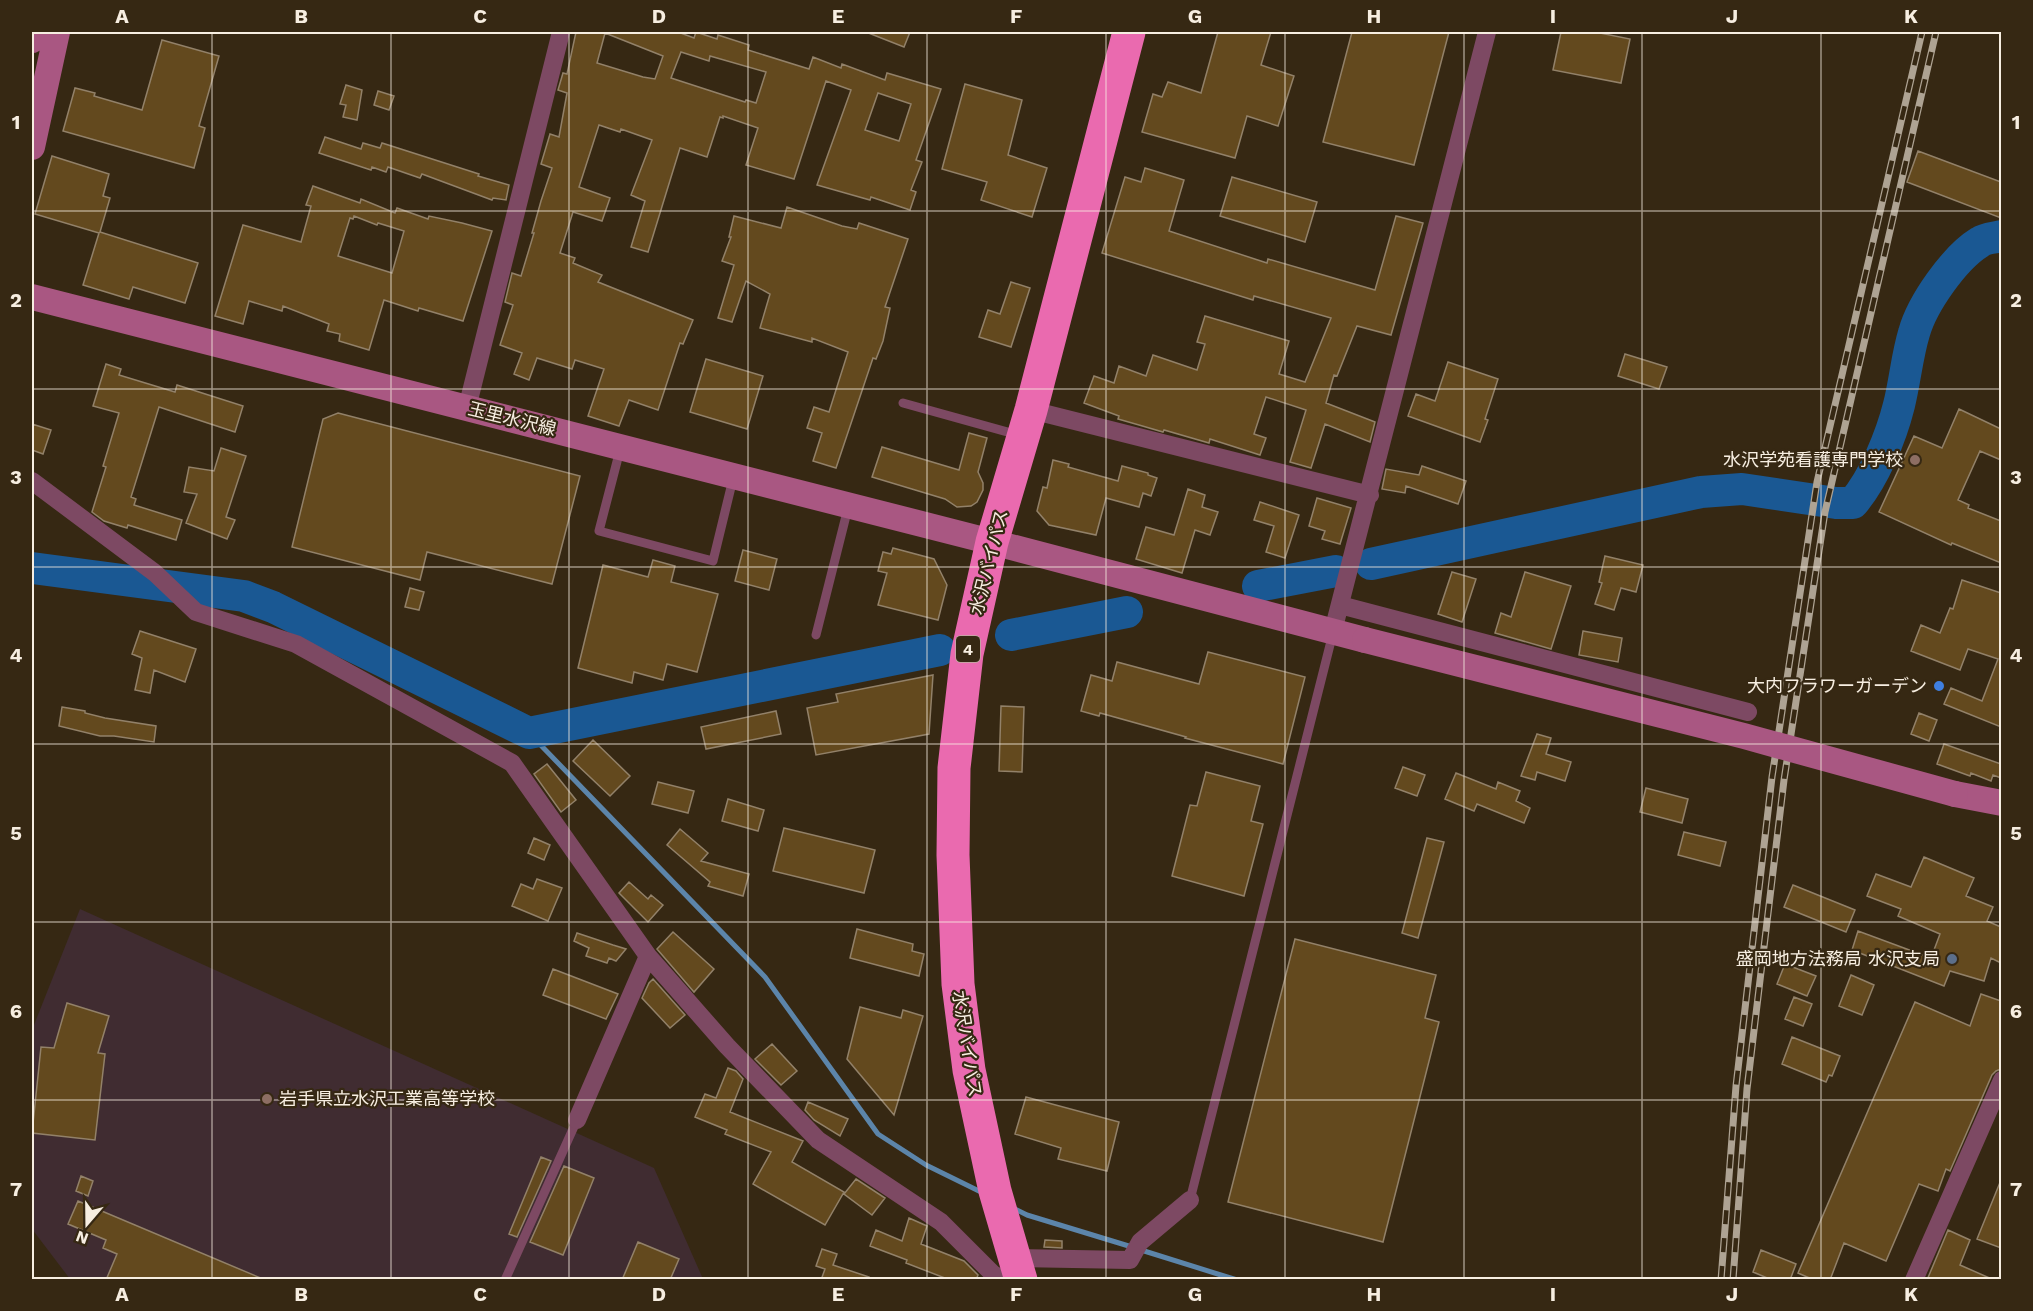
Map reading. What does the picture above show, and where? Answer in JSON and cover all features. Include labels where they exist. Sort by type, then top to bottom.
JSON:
[{"type":"highway","name":"水沢バイパス","points":[[1005,1274],[995,1191],[969,1070],[958,984],[954,888],[954,768],[967,654],[993,542],[1027,423],[1129,32]]},
{"type":"street","points":[[32,40],[34,32]]},
{"type":"street","points":[[32,147],[57,32]]},
{"type":"street","points":[[467,408],[561,32]]},
{"type":"street","points":[[1333,631],[1370,495],[1487,32]]},
{"type":"street","name":"玉里水沢線","points":[[32,297],[1744,736],[1955,794],[2001,803]]},
{"type":"street","points":[[1027,423],[1370,495]]},
{"type":"street","points":[[32,481],[154,573],[196,612],[296,644],[512,763],[648,956],[727,1046],[818,1140],[941,1222],[1005,1274],[1131,1260],[1140,1242],[1190,1200]]},
{"type":"street","points":[[1340,605],[1748,712]]},
{"type":"street","points":[[577,1120],[648,956]]},
{"type":"street","points":[[1914,1280],[2001,1080]]},
{"type":"lane","points":[[903,403],[1027,423]]},
{"type":"lane","points":[[621,447],[599,531],[713,561],[734,476]]},
{"type":"lane","points":[[816,635],[849,506]]},
{"type":"lane","points":[[1190,1200],[1333,631]]},
{"type":"lane","points":[[505,1280],[577,1120]]},
{"type":"shaded area","name":"岩手県立水沢工業高等学校","points":[[80,909],[654,1168],[703,1279],[70,1279],[32,1229],[32,1030]]},
{"type":"building","points":[[576,32],[678,32],[694,38],[696,32],[717,39],[718,35],[749,45],[748,50],[809,69],[813,57],[841,68],[842,64],[885,80],[887,73],[941,89],[916,160],[922,162],[911,190],[916,192],[910,210],[871,197],[870,200],[817,185],[851,90],[826,81],[794,179],[746,165],[758,128],[723,116],[723,118],[720,117],[707,157],[680,148],[648,252],[631,247],[645,201],[631,195],[652,140],[621,129],[620,132],[599,125],[579,187],[610,198],[602,221],[573,212],[560,253],[575,258],[573,263],[602,275],[598,282],[693,320],[683,344],[680,343],[658,410],[629,400],[619,426],[588,416],[604,369],[575,360],[572,369],[537,358],[529,380],[514,374],[522,353],[500,345],[513,305],[505,302],[512,273],[521,276],[552,168],[541,164],[550,134],[559,137],[567,93],[558,90],[563,73],[567,74]],"holes":[[[605,33],[663,56],[655,79],[597,63]],[[681,52],[709,61],[710,56],[766,72],[756,103],[746,100],[745,102],[671,78]],[[878,93],[911,104],[899,141],[865,130]]]},
{"type":"building","points":[[866,32],[910,32],[904,47]]},
{"type":"building","points":[[1218,32],[1271,32],[1261,65],[1294,76],[1278,126],[1247,116],[1235,158],[1142,132],[1153,94],[1162,97],[1168,82],[1201,93]]},
{"type":"building","points":[[1352,32],[1449,32],[1414,165],[1323,142]]},
{"type":"building","points":[[1561,32],[1595,32],[1630,39],[1621,83],[1553,70]]},
{"type":"building","points":[[162,40],[219,56],[199,126],[205,128],[194,168],[63,131],[75,88],[142,110]]},
{"type":"building","points":[[965,84],[1022,100],[1008,155],[1047,168],[1032,217],[981,200],[987,182],[942,169]]},
{"type":"building","points":[[346,85],[362,90],[357,120],[343,117],[346,105],[340,104]]},
{"type":"building","points":[[378,91],[394,96],[389,110],[374,105]]},
{"type":"building","points":[[325,137],[361,149],[363,143],[380,148],[382,143],[479,174],[478,176],[509,185],[506,200],[493,198],[492,200],[422,174],[420,178],[388,167],[386,172],[372,167],[371,170],[319,153]]},
{"type":"building","points":[[1918,151],[2001,182],[2001,218],[1907,182]]},
{"type":"building","points":[[52,156],[109,174],[103,196],[110,198],[100,232],[198,263],[185,303],[133,287],[129,299],[83,285],[99,233],[35,214]]},
{"type":"building","points":[[1145,168],[1184,180],[1169,231],[1267,263],[1268,259],[1375,290],[1396,216],[1423,223],[1391,335],[1357,326],[1337,376],[1334,375],[1326,403],[1375,422],[1370,442],[1325,424],[1311,468],[1290,462],[1306,410],[1266,397],[1254,434],[1266,438],[1260,455],[1210,439],[1209,443],[1118,419],[1119,416],[1084,403],[1094,376],[1114,383],[1119,366],[1146,376],[1153,355],[1197,370],[1205,344],[1197,342],[1205,316],[1289,341],[1279,374],[1305,382],[1331,318],[1254,296],[1253,300],[1102,253],[1125,177],[1141,182]]},
{"type":"building","points":[[1232,177],[1317,202],[1305,242],[1220,216]]},
{"type":"building","points":[[313,186],[360,203],[361,199],[395,213],[397,208],[428,219],[429,216],[492,231],[463,321],[419,308],[418,311],[384,300],[369,350],[339,341],[340,334],[327,331],[329,324],[283,306],[282,311],[249,301],[243,324],[215,316],[243,225],[301,242],[311,206],[306,205]],"holes":[[[354,216],[377,225],[378,223],[404,231],[392,273],[338,256],[350,218],[353,219]]]},
{"type":"building","points":[[787,207],[842,226],[857,229],[859,223],[908,239],[885,307],[890,308],[883,341],[876,359],[873,358],[836,468],[813,461],[822,433],[807,428],[814,407],[829,412],[848,352],[812,338],[812,342],[760,328],[770,294],[746,281],[732,322],[718,318],[734,265],[722,261],[731,237],[729,237],[734,216],[781,228]]},
{"type":"building","points":[[1011,282],[1030,288],[1011,347],[979,337],[988,310],[1000,314]]},
{"type":"building","points":[[1625,354],[1667,367],[1659,389],[1618,376]]},
{"type":"building","points":[[706,359],[763,376],[747,429],[690,412]]},
{"type":"building","points":[[1448,362],[1498,379],[1480,442],[1408,416],[1416,394],[1435,401]]},
{"type":"building","points":[[106,364],[121,369],[119,375],[175,392],[177,385],[243,406],[235,432],[159,407],[131,497],[136,499],[134,505],[182,520],[176,540],[128,525],[127,528],[104,521],[92,512],[119,413],[93,406]]},
{"type":"building","points":[[1959,409],[2001,429],[2001,460],[1980,451],[1958,500],[1969,505],[1968,508],[2001,521],[2001,563],[1952,543],[1951,545],[1879,512],[1914,436],[1942,448]]},
{"type":"building","points":[[338,413],[580,476],[552,584],[427,552],[420,580],[292,547],[323,419]]},
{"type":"building","points":[[32,424],[51,430],[43,454],[32,450]]},
{"type":"building","points":[[969,433],[987,438],[978,472],[983,483],[983,490],[977,502],[971,506],[957,507],[945,499],[872,477],[882,447],[959,470]]},
{"type":"building","points":[[221,448],[246,456],[226,517],[235,520],[227,539],[186,523],[197,494],[184,492],[189,467],[214,471]]},
{"type":"building","points":[[1053,460],[1069,464],[1068,467],[1118,481],[1122,466],[1148,473],[1157,478],[1151,496],[1143,493],[1139,507],[1106,498],[1096,535],[1049,525],[1037,511],[1043,487],[1047,488]]},
{"type":"building","points":[[1422,466],[1466,481],[1458,504],[1406,486],[1405,493],[1382,489],[1386,469],[1419,475]]},
{"type":"building","points":[[1188,489],[1205,495],[1202,507],[1218,512],[1210,535],[1195,530],[1182,573],[1136,559],[1146,527],[1174,535]]},
{"type":"building","points":[[1317,498],[1351,508],[1340,544],[1322,539],[1325,531],[1309,526]]},
{"type":"building","points":[[1260,502],[1299,515],[1285,558],[1266,552],[1274,526],[1254,520]]},
{"type":"building","points":[[893,548],[934,559],[947,585],[938,620],[878,605],[887,573],[878,571],[883,552],[891,554]]},
{"type":"building","points":[[743,550],[777,559],[769,590],[735,581]]},
{"type":"building","points":[[1605,556],[1643,565],[1636,592],[1621,588],[1614,610],[1595,604],[1602,583],[1599,582]]},
{"type":"building","points":[[653,560],[675,566],[671,582],[718,594],[697,672],[667,664],[663,680],[634,672],[632,683],[578,668],[603,565],[648,577]]},
{"type":"building","points":[[1452,572],[1476,579],[1462,622],[1438,614]]},
{"type":"building","points":[[1525,572],[1571,586],[1551,649],[1495,633],[1501,613],[1511,617]]},
{"type":"building","points":[[1962,580],[2001,593],[2001,727],[1944,704],[1951,688],[1982,701],[1998,659],[1968,649],[1960,670],[1911,651],[1921,625],[1940,633],[1950,608],[1953,609]]},
{"type":"building","points":[[410,588],[424,592],[419,610],[405,607]]},
{"type":"building","points":[[140,631],[196,649],[185,682],[154,670],[150,693],[135,690],[142,658],[132,654]]},
{"type":"building","points":[[1583,631],[1622,638],[1618,662],[1579,655]]},
{"type":"building","points":[[1208,652],[1305,677],[1283,764],[1100,713],[1099,716],[1081,711],[1091,675],[1112,681],[1117,662],[1199,684]]},
{"type":"building","points":[[933,675],[929,734],[816,755],[807,708],[838,702],[836,694]]},
{"type":"building","points":[[1001,706],[1024,707],[1022,772],[999,771]]},
{"type":"building","points":[[62,707],[85,711],[85,713],[105,718],[156,726],[154,742],[100,736],[59,726]]},
{"type":"building","points":[[776,711],[781,734],[706,749],[701,727]]},
{"type":"building","points":[[1919,713],[1937,720],[1929,741],[1911,734]]},
{"type":"building","points":[[1537,734],[1551,738],[1546,754],[1571,762],[1565,781],[1537,772],[1535,780],[1521,776]]},
{"type":"building","points":[[593,740],[630,776],[610,796],[573,761]]},
{"type":"building","points":[[1944,744],[2001,764],[2001,778],[1993,775],[1991,781],[1937,764]]},
{"type":"building","points":[[547,764],[576,800],[561,812],[534,774]]},
{"type":"building","points":[[1403,767],[1425,775],[1417,796],[1395,788]]},
{"type":"building","points":[[1206,772],[1260,786],[1251,821],[1263,824],[1244,896],[1172,876],[1190,805],[1197,806]]},
{"type":"building","points":[[1456,773],[1496,789],[1498,782],[1520,791],[1516,801],[1530,808],[1524,823],[1477,804],[1474,811],[1445,799]]},
{"type":"building","points":[[658,782],[694,791],[688,813],[652,804]]},
{"type":"building","points":[[1646,788],[1688,799],[1682,823],[1640,812]]},
{"type":"building","points":[[728,799],[764,810],[758,831],[722,821]]},
{"type":"building","points":[[784,828],[875,850],[864,893],[773,871]]},
{"type":"building","points":[[680,829],[708,853],[701,861],[749,874],[743,896],[708,886],[710,882],[667,845]]},
{"type":"building","points":[[1684,832],[1726,842],[1720,866],[1678,855]]},
{"type":"building","points":[[534,838],[550,845],[544,860],[528,853]]},
{"type":"building","points":[[1427,838],[1444,842],[1418,938],[1402,933]]},
{"type":"building","points":[[1924,857],[1974,878],[1966,896],[1993,907],[1987,921],[2001,927],[2001,963],[1991,958],[1984,981],[1950,971],[1944,986],[1852,950],[1858,931],[1931,958],[1940,934],[1898,916],[1901,909],[1867,896],[1876,874],[1911,887]]},
{"type":"building","points":[[537,879],[562,888],[548,921],[512,906],[521,884],[533,889]]},
{"type":"building","points":[[629,882],[648,899],[651,895],[663,905],[648,922],[619,893]]},
{"type":"building","points":[[1793,885],[1855,910],[1846,932],[1784,907]]},
{"type":"building","points":[[857,929],[913,944],[912,951],[924,954],[919,976],[850,958]]},
{"type":"building","points":[[673,932],[714,969],[694,992],[657,949]]},
{"type":"building","points":[[577,933],[626,949],[616,961],[609,958],[607,963],[586,956],[589,948],[574,941]]},
{"type":"building","points":[[1295,939],[1436,975],[1425,1018],[1439,1022],[1383,1242],[1228,1202]]},
{"type":"building","points":[[1785,964],[1816,976],[1807,996],[1777,984]]},
{"type":"building","points":[[553,969],[618,994],[606,1019],[543,995]]},
{"type":"building","points":[[1851,975],[1874,985],[1862,1015],[1839,1006]]},
{"type":"building","points":[[653,979],[685,1015],[670,1028],[642,998]]},
{"type":"building","points":[[1981,994],[2001,1001],[2001,1069],[1992,1075],[1950,1171],[1946,1169],[1938,1191],[1919,1184],[1886,1261],[1844,1243],[1830,1280],[1814,1280],[1798,1273],[1915,1002],[1970,1026]]},
{"type":"building","points":[[1794,997],[1812,1004],[1803,1026],[1785,1019]]},
{"type":"building","points":[[67,1003],[109,1016],[98,1053],[105,1054],[95,1140],[32,1133],[41,1047],[54,1048]]},
{"type":"building","points":[[860,1007],[901,1018],[903,1010],[923,1016],[894,1115],[847,1059]]},
{"type":"building","points":[[1792,1037],[1840,1056],[1832,1076],[1829,1075],[1826,1082],[1782,1064]]},
{"type":"building","points":[[772,1044],[797,1071],[781,1085],[755,1059]]},
{"type":"building","points":[[728,1068],[736,1071],[743,1079],[730,1112],[803,1141],[792,1162],[844,1192],[825,1225],[753,1184],[771,1152],[725,1134],[727,1130],[695,1117],[705,1094],[716,1098]]},
{"type":"building","points":[[1026,1097],[1119,1122],[1107,1171],[1058,1159],[1061,1148],[1015,1134]]},
{"type":"building","points":[[808,1102],[848,1119],[840,1136],[814,1120],[805,1110]]},
{"type":"building","points":[[541,1157],[551,1161],[517,1237],[509,1234]]},
{"type":"building","points":[[564,1166],[594,1178],[563,1255],[530,1242]]},
{"type":"building","points":[[81,1176],[93,1181],[88,1196],[76,1191]]},
{"type":"building","points":[[856,1179],[885,1198],[872,1215],[844,1194]]},
{"type":"building","points":[[2001,1180],[2001,1248],[1977,1239]]},
{"type":"building","points":[[78,1201],[263,1280],[106,1280],[117,1254],[103,1248],[106,1240],[68,1224]]},
{"type":"building","points":[[909,1218],[927,1226],[921,1244],[964,1261],[978,1275],[976,1280],[950,1280],[870,1246],[876,1230],[902,1241]]},
{"type":"building","points":[[1948,1230],[1970,1240],[1960,1265],[1994,1280],[1927,1280]]},
{"type":"building","points":[[1045,1240],[1062,1241],[1062,1248],[1044,1247]]},
{"type":"building","points":[[638,1242],[679,1259],[670,1280],[622,1280]]},
{"type":"building","points":[[822,1249],[837,1254],[833,1265],[869,1277],[868,1280],[821,1280],[825,1269],[816,1266]]},
{"type":"building","points":[[1761,1250],[1796,1264],[1790,1280],[1772,1280],[1753,1272]]},
{"type":"waterway","points":[[1371,564],[1701,492],[1742,489],[1836,503],[1853,503],[1875,469],[1896,417],[1912,342],[1924,309],[1940,283],[1970,249],[1982,241],[2002,236]]},
{"type":"waterway","points":[[32,568],[244,596],[273,607],[529,733],[940,650]]},
{"type":"waterway","points":[[1258,586],[1336,571]]},
{"type":"waterway","points":[[1011,635],[1127,612]]},
{"type":"waterway","points":[[529,733],[765,977],[878,1134],[926,1165],[983,1193]]},
{"type":"waterway","points":[[1013,1208],[1027,1215],[1132,1247]]},
{"type":"waterway","points":[[1141,1250],[1237,1280]]},
{"type":"railway","points":[[1721,1280],[1736,1086],[1772,777],[1817,482],[1922,32]]},
{"type":"railway","points":[[1733,1280],[1747,1089],[1784,780],[1825,512],[1936,32]]},
{"type":"place","name":"水沢学苑看護専門学校","points":[[1915,460]]},
{"type":"place","name":"大内フラワーガーデン","points":[[1939,686]]},
{"type":"place","name":"盛岡地方法務局 水沢支局","points":[[1952,959]]},
{"type":"place","name":"岩手県立水沢工業高等学校","points":[[267,1099]]}]
